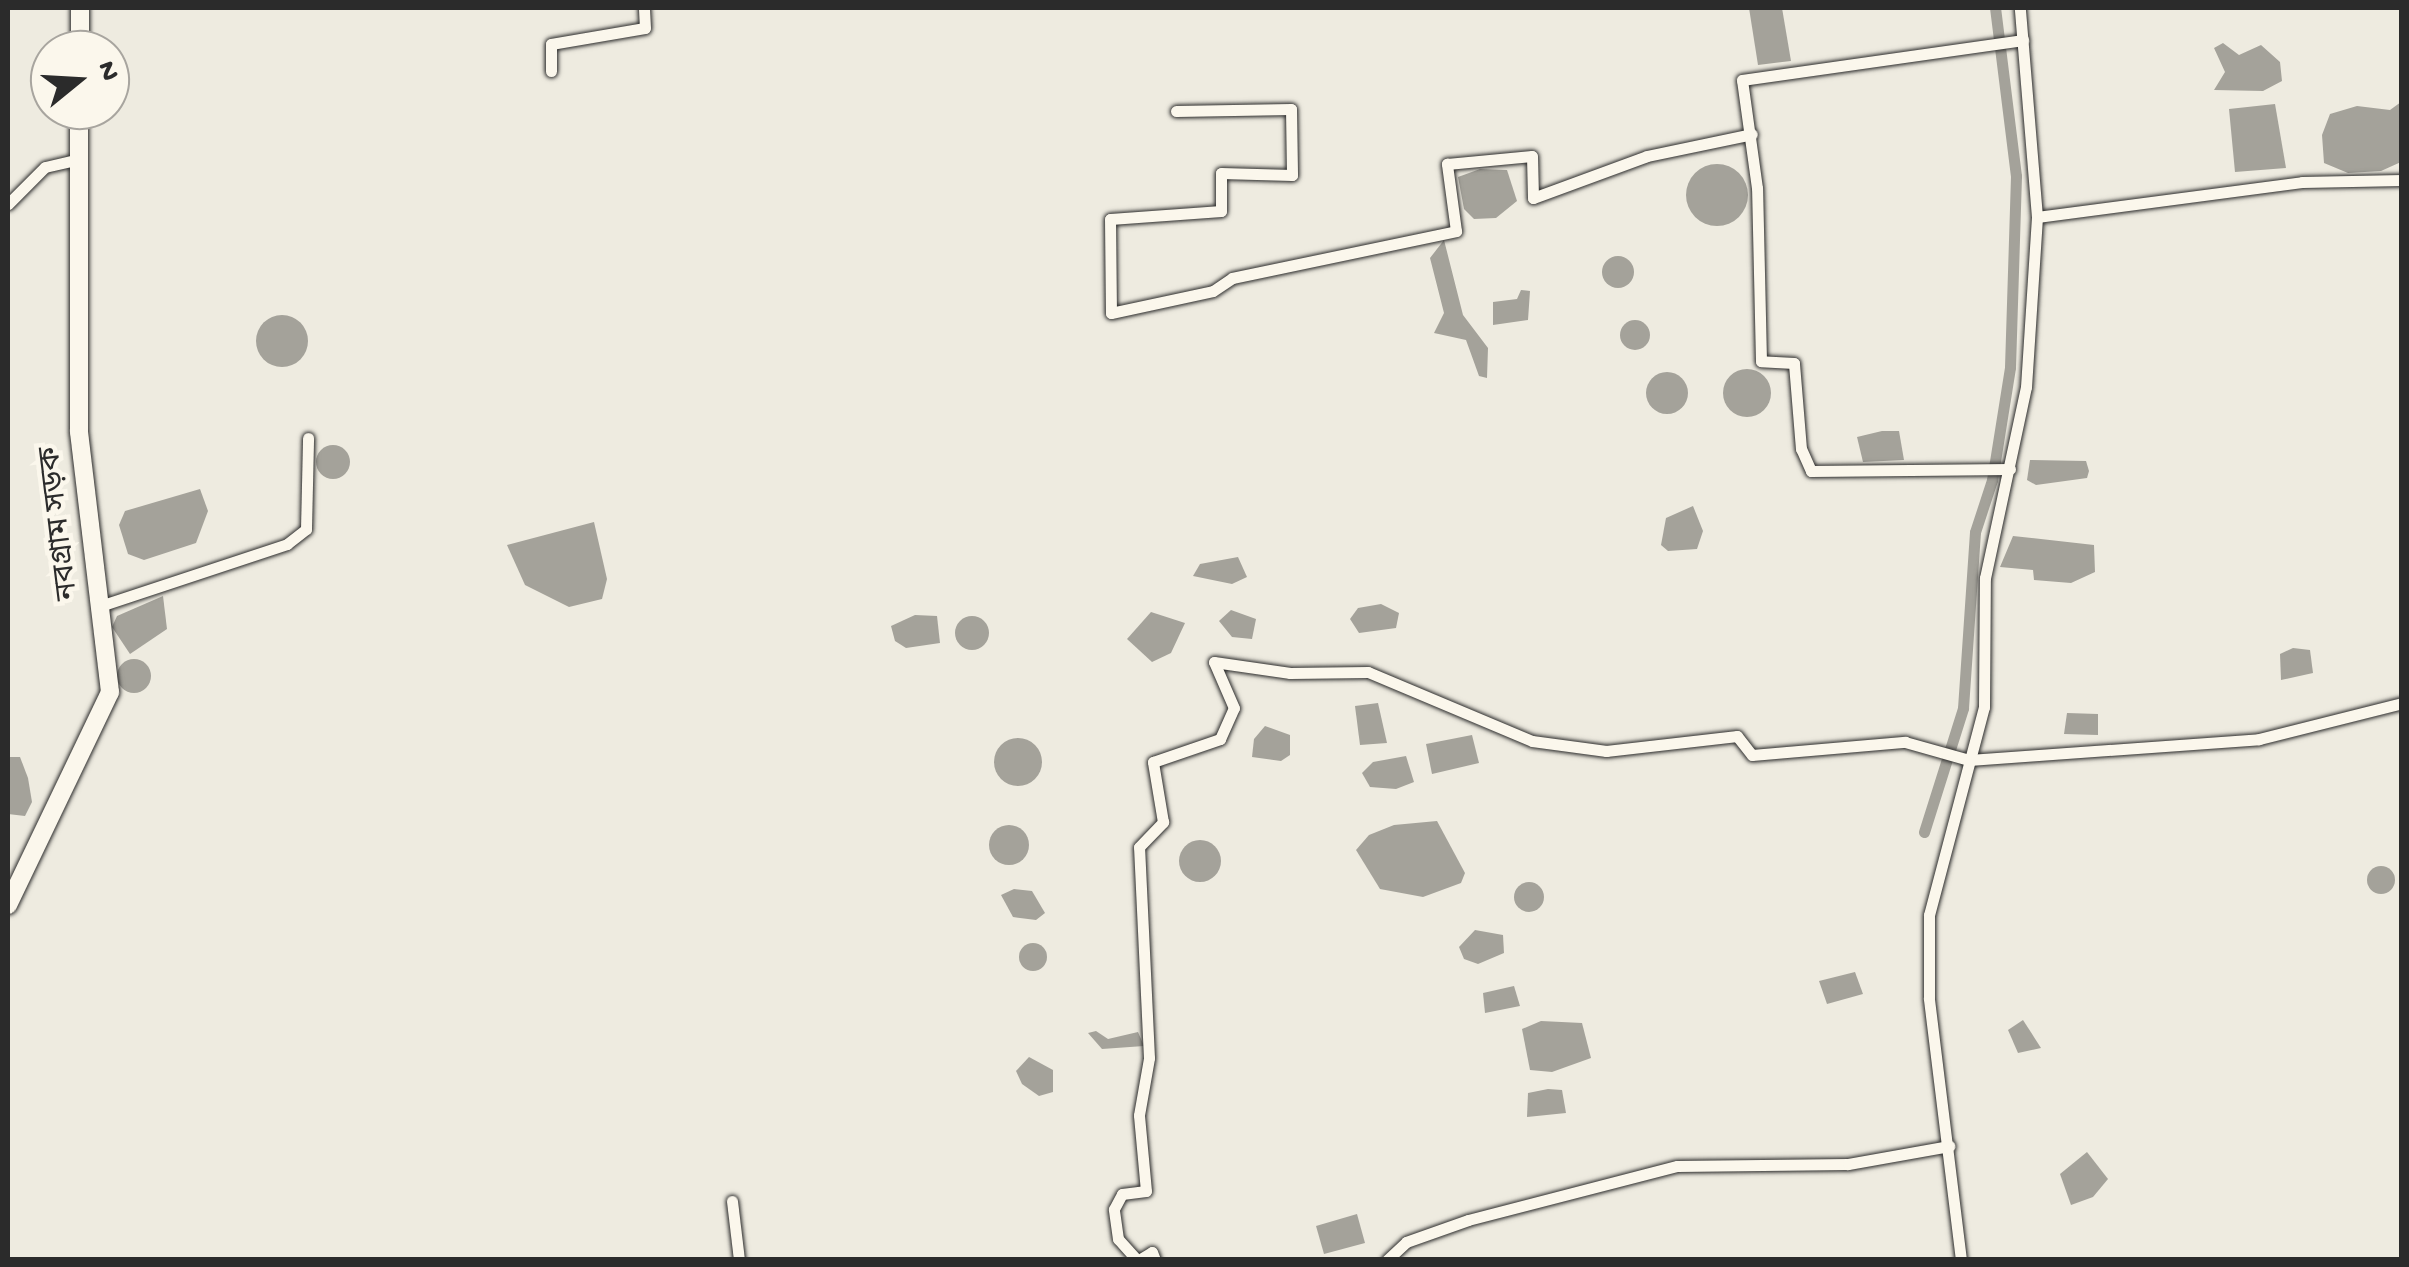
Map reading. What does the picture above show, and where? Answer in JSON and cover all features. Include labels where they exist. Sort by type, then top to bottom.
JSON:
[{"type":"main road","name":"নবগ্রাম সড়ক","points":[[8,905],[110,692],[79,432],[80,130]]},
{"type":"street","points":[[551,71],[552,44],[645,28],[644,8]]},
{"type":"street","points":[[1962,1260],[1954,1241],[1929,998],[1929,915],[1984,708],[1985,578],[2026,387],[2037,218],[2020,8]]},
{"type":"street","points":[[2007,469],[1811,471],[1801,449],[1794,363],[1761,361],[1752,134],[1742,80],[2023,40]]},
{"type":"street","points":[[1176,111],[1292,109],[1292,175],[1221,172],[1221,211],[1110,218],[1110,312],[1214,291],[1232,278],[1456,231],[1447,164],[1532,156],[1534,198],[1648,156],[1752,134]]},
{"type":"street","points":[[8,204],[45,167],[80,159]]},
{"type":"street","points":[[2037,218],[2275,185],[2402,180]]},
{"type":"street","points":[[100,606],[287,544],[306,529],[308,438]]},
{"type":"street","points":[[1155,1260],[1152,1252],[1138,1260],[1118,1239],[1114,1209],[1122,1194],[1146,1191],[1139,1115],[1148,1058],[1139,847],[1164,822],[1154,762],[1220,739],[1234,708],[1214,662],[1290,674],[1368,672],[1532,742],[1606,751],[1737,736],[1752,755],[1882,742],[1933,746],[1970,760],[2259,739],[2402,703]]},
{"type":"street","points":[[1387,1260],[1406,1242],[1468,1220],[1677,1166],[1848,1164],[1946,1147]]},
{"type":"street","points":[[732,1200],[739,1260]]},
{"type":"shaded area","points":[[1749,8],[1782,8],[1791,61],[1758,65]]},
{"type":"shaded area","points":[[2223,43],[2239,55],[2261,45],[2280,62],[2282,81],[2263,91],[2214,90],[2225,72],[2214,48]]},
{"type":"shaded area","points":[[2401,102],[2401,162],[2381,171],[2348,173],[2324,163],[2322,135],[2330,114],[2357,106],[2390,110]]},
{"type":"shaded area","points":[[2275,104],[2286,168],[2235,172],[2229,109]]},
{"type":"shaded area","points":[[1717,164],[1739,173],[1748,195],[1739,217],[1717,226],[1695,217],[1686,195],[1695,173]]},
{"type":"shaded area","points":[[1480,169],[1507,170],[1517,201],[1496,218],[1474,219],[1464,209],[1458,177]]},
{"type":"shaded area","points":[[1444,240],[1463,315],[1488,348],[1487,378],[1479,376],[1466,340],[1434,333],[1444,313],[1430,258]]},
{"type":"shaded area","points":[[1618,256],[1629,261],[1634,272],[1629,283],[1618,288],[1607,283],[1602,272],[1607,261]]},
{"type":"shaded area","points":[[1521,290],[1530,291],[1528,320],[1493,325],[1493,302],[1517,299]]},
{"type":"shaded area","points":[[282,315],[301,322],[308,341],[301,360],[282,367],[263,360],[256,341],[263,322]]},
{"type":"shaded area","points":[[1635,320],[1649,329],[1650,335],[1641,349],[1635,350],[1621,341],[1620,335],[1629,321]]},
{"type":"shaded area","points":[[1747,369],[1764,376],[1771,393],[1764,410],[1747,417],[1730,410],[1723,393],[1730,376]]},
{"type":"shaded area","points":[[1667,372],[1682,378],[1688,393],[1682,408],[1667,414],[1652,408],[1646,393],[1652,378]]},
{"type":"shaded area","points":[[1899,431],[1904,460],[1863,462],[1857,437]]},
{"type":"shaded area","points":[[333,445],[345,450],[350,462],[345,474],[333,479],[321,474],[316,462],[321,450]]},
{"type":"shaded area","points":[[2030,460],[2086,461],[2089,471],[2087,478],[2036,485],[2027,480]]},
{"type":"shaded area","points":[[200,489],[208,511],[196,543],[144,560],[128,554],[119,525],[125,511]]},
{"type":"shaded area","points":[[1693,506],[1703,531],[1697,549],[1668,551],[1661,545],[1666,518]]},
{"type":"shaded area","points":[[594,522],[607,579],[602,599],[569,607],[525,585],[507,545]]},
{"type":"shaded area","points":[[2013,536],[2094,545],[2095,572],[2071,583],[2034,580],[2033,570],[2000,567]]},
{"type":"shaded area","points":[[1238,557],[1247,577],[1232,584],[1193,576],[1200,564]]},
{"type":"shaded area","points":[[163,596],[167,629],[130,654],[112,627],[117,616]]},
{"type":"shaded area","points":[[1381,604],[1399,613],[1396,628],[1359,633],[1350,619],[1358,608]]},
{"type":"shaded area","points":[[1231,610],[1256,619],[1252,639],[1232,637],[1219,621]]},
{"type":"shaded area","points":[[1151,612],[1185,623],[1171,653],[1152,662],[1127,639]]},
{"type":"shaded area","points":[[915,615],[937,616],[940,643],[906,648],[895,641],[891,626]]},
{"type":"shaded area","points":[[972,616],[984,621],[989,633],[984,645],[972,650],[960,645],[955,633],[960,621]]},
{"type":"shaded area","points":[[2293,648],[2310,650],[2313,673],[2281,680],[2280,654]]},
{"type":"shaded area","points":[[134,659],[146,664],[151,676],[146,688],[134,693],[122,688],[117,676],[122,664]]},
{"type":"shaded area","points":[[1378,703],[1387,743],[1360,745],[1355,706]]},
{"type":"shaded area","points":[[2067,713],[2098,714],[2098,735],[2064,734]]},
{"type":"shaded area","points":[[1265,726],[1290,735],[1290,755],[1281,761],[1252,757],[1254,739]]},
{"type":"shaded area","points":[[1472,735],[1479,763],[1432,774],[1426,744]]},
{"type":"shaded area","points":[[1018,738],[1035,745],[1042,762],[1035,779],[1018,786],[1001,779],[994,762],[1001,745]]},
{"type":"shaded area","points":[[1406,756],[1414,782],[1396,789],[1370,787],[1362,773],[1373,762]]},
{"type":"shaded area","points":[[8,757],[20,757],[28,778],[32,802],[25,816],[8,814]]},
{"type":"shaded area","points":[[1437,821],[1465,873],[1461,883],[1423,897],[1380,889],[1356,850],[1369,835],[1394,825]]},
{"type":"shaded area","points":[[1009,825],[1023,831],[1029,845],[1023,859],[1009,865],[995,859],[989,845],[995,831]]},
{"type":"shaded area","points":[[1200,840],[1215,846],[1221,861],[1215,876],[1200,882],[1185,876],[1179,861],[1185,846]]},
{"type":"shaded area","points":[[2381,866],[2391,870],[2395,880],[2391,890],[2381,894],[2371,890],[2367,880],[2371,870]]},
{"type":"shaded area","points":[[1529,882],[1540,886],[1544,897],[1540,908],[1529,912],[1518,908],[1514,897],[1518,886]]},
{"type":"shaded area","points":[[1014,889],[1032,891],[1045,913],[1036,920],[1013,917],[1001,895]]},
{"type":"shaded area","points":[[1475,930],[1503,935],[1504,953],[1478,964],[1464,959],[1459,947]]},
{"type":"shaded area","points":[[1033,943],[1043,947],[1047,957],[1043,967],[1033,971],[1023,967],[1019,957],[1023,947]]},
{"type":"shaded area","points":[[1855,972],[1863,994],[1827,1004],[1819,981]]},
{"type":"shaded area","points":[[1514,986],[1520,1006],[1485,1013],[1483,993]]},
{"type":"shaded area","points":[[2023,1020],[2041,1048],[2018,1053],[2008,1030]]},
{"type":"shaded area","points":[[1541,1021],[1582,1023],[1591,1058],[1552,1072],[1530,1070],[1522,1029]]},
{"type":"shaded area","points":[[1096,1031],[1108,1039],[1138,1032],[1144,1046],[1102,1049],[1088,1033]]},
{"type":"shaded area","points":[[1029,1057],[1053,1070],[1053,1092],[1039,1096],[1022,1084],[1016,1071]]},
{"type":"shaded area","points":[[1562,1090],[1566,1113],[1527,1117],[1528,1093]]},
{"type":"shaded area","points":[[2087,1152],[2108,1179],[2093,1197],[2071,1205],[2060,1174]]},
{"type":"shaded area","points":[[1357,1214],[1365,1243],[1324,1254],[1316,1226]]},
{"type":"waterway","points":[[1924,832],[1963,708],[1975,532],[1992,480],[2010,367],[2016,176],[1995,8]]}]
